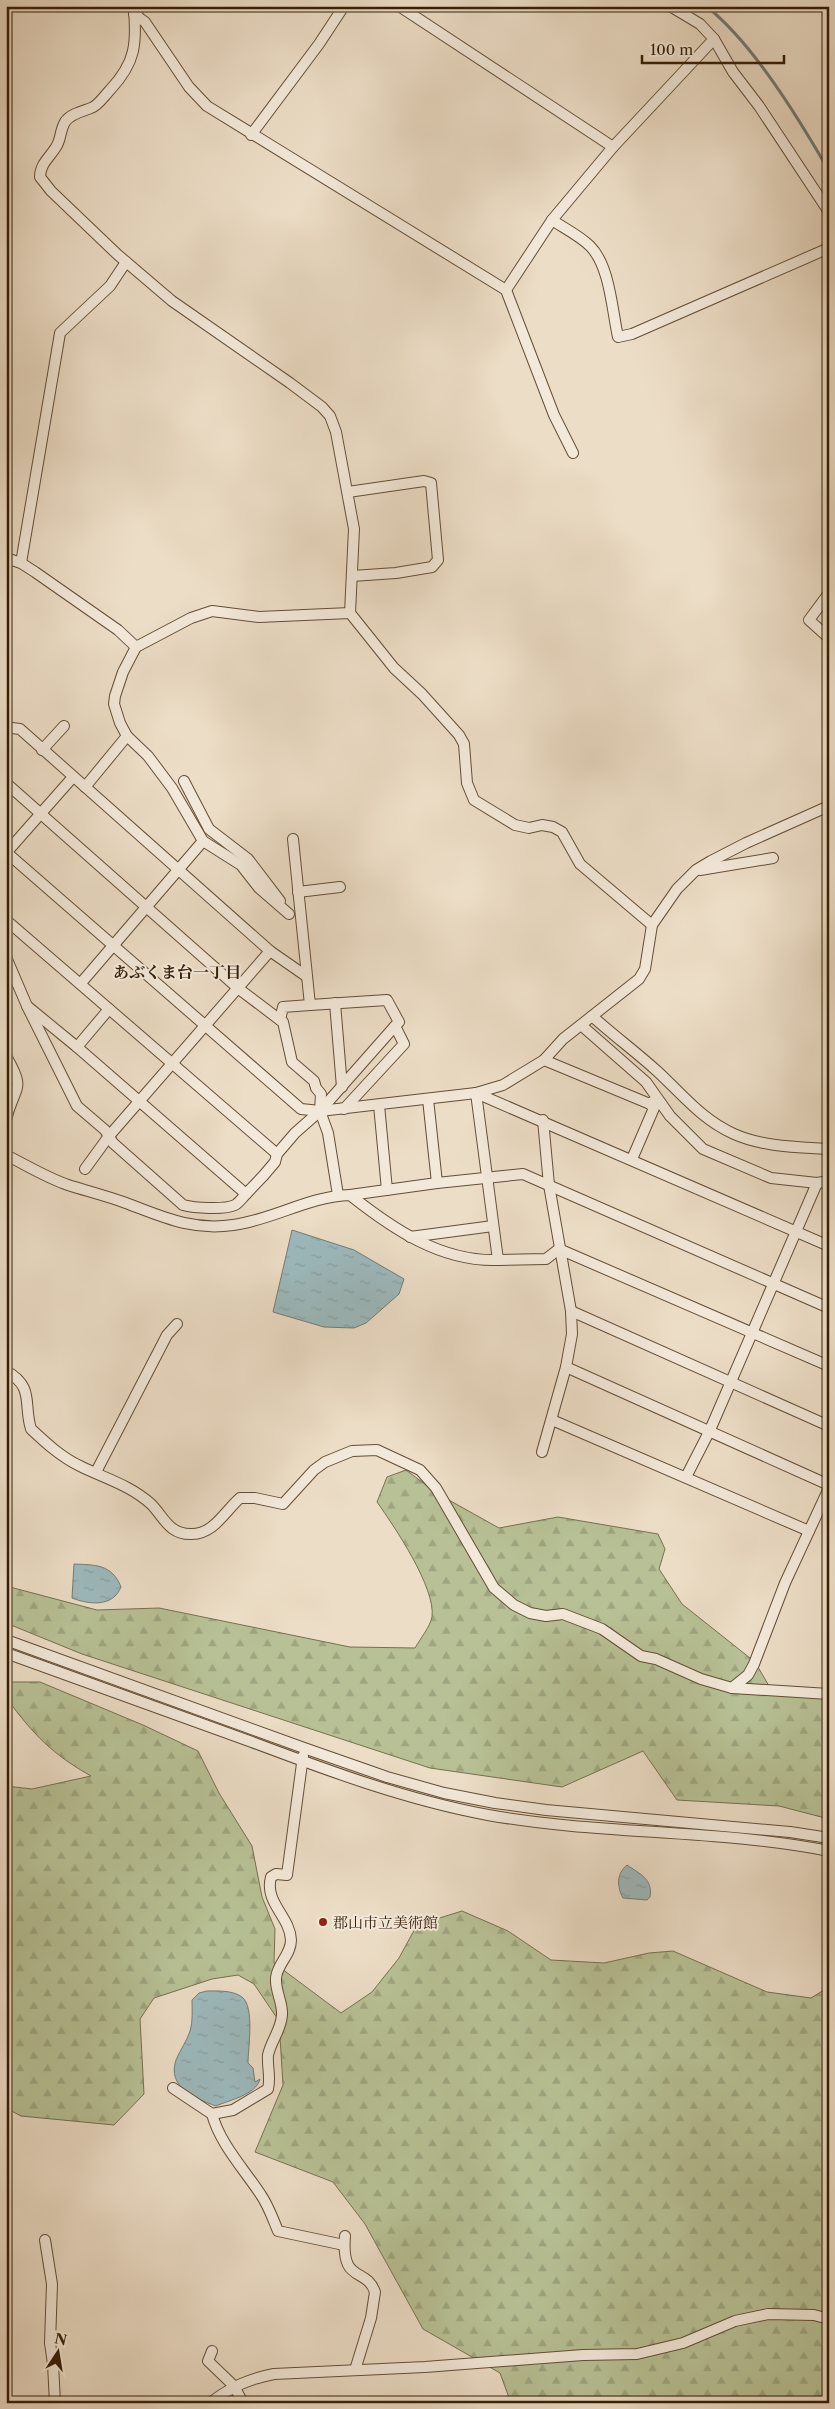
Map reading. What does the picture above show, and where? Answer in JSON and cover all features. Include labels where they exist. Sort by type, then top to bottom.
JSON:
[{"type":"street","points":[[134,10],[142,6]]},
{"type":"street","points":[[251,135],[319,44],[344,6]]},
{"type":"street","points":[[399,6],[614,147]]},
{"type":"street","points":[[670,6],[700,24],[714,39],[733,72],[759,106],[829,212]]},
{"type":"street","points":[[134,10],[145,22],[189,87],[207,106],[251,135],[506,290],[554,416],[573,453]]},
{"type":"street","points":[[134,10],[136,40],[127,70],[101,100],[91,108],[80,111],[66,121],[60,141],[40,172],[41,180],[50,191],[126,262],[180,307],[322,408],[330,416],[336,432],[354,529],[350,613],[394,668],[422,694],[459,735],[464,744],[467,783],[474,800],[516,825],[529,828],[542,825],[554,827],[562,832],[580,864],[652,924]]},
{"type":"street","points":[[506,290],[552,220],[614,147],[714,39]]},
{"type":"street","points":[[552,220],[589,245],[597,254],[604,267],[618,338],[632,334],[829,248]]},
{"type":"street","points":[[21,563],[60,333],[110,286],[126,262]]},
{"type":"street","points":[[348,492],[424,481],[431,483],[438,560],[432,568],[352,576]]},
{"type":"street","points":[[6,558],[21,563],[118,630],[136,647]]},
{"type":"street","points":[[829,593],[809,620],[829,638]]},
{"type":"street","points":[[184,781],[210,829],[248,859],[289,914],[259,888],[241,865],[203,841],[172,788],[148,756],[128,736],[120,724],[114,704],[123,672],[136,647],[192,618],[212,611],[259,617],[350,613]]},
{"type":"street","points":[[42,750],[64,726]]},
{"type":"street","points":[[6,730],[12,728],[20,729],[270,952],[297,972],[306,976]]},
{"type":"street","points":[[85,787],[128,736]]},
{"type":"street","points":[[73,777],[6,852],[301,1109],[320,1111],[476,1093],[503,1084],[544,1060],[563,1040],[639,979],[645,969],[652,924],[677,889],[696,870],[711,860],[746,843],[829,806]]},
{"type":"street","points":[[6,783],[239,989],[283,1022],[292,1062],[314,1081],[316,1088],[321,1094],[320,1111],[328,1133],[338,1195]]},
{"type":"street","points":[[294,839],[310,1005]]},
{"type":"street","points":[[81,983],[203,841]]},
{"type":"street","points":[[696,870],[773,858]]},
{"type":"street","points":[[298,892],[340,887]]},
{"type":"street","points":[[6,920],[277,1154]]},
{"type":"street","points":[[85,1168],[109,1136],[140,1103],[270,952]]},
{"type":"street","points":[[6,957],[26,1006],[77,1106],[109,1136],[113,1143],[183,1205],[195,1208],[230,1207],[237,1204],[275,1162],[277,1154],[295,1133],[320,1111],[399,1022],[387,1000],[283,1007],[280,1020]]},
{"type":"street","points":[[335,1003],[342,1087]]},
{"type":"street","points":[[26,1006],[77,1047],[246,1194]]},
{"type":"street","points":[[77,1047],[109,1009]]},
{"type":"street","points":[[592,1016],[657,1071],[699,1112],[715,1124],[735,1134],[768,1143],[829,1149]]},
{"type":"street","points":[[581,1025],[646,1082],[654,1108],[632,1159]]},
{"type":"street","points":[[344,1109],[404,1044],[395,1026]]},
{"type":"street","points":[[6,1056],[17,1074],[19,1086],[11,1101],[6,1120]]},
{"type":"street","points":[[544,1060],[653,1101],[703,1149],[770,1178],[817,1183],[829,1181]]},
{"type":"street","points":[[476,1093],[829,1246]]},
{"type":"street","points":[[476,1093],[498,1260]]},
{"type":"street","points":[[428,1099],[437,1182]]},
{"type":"street","points":[[379,1105],[387,1190]]},
{"type":"street","points":[[542,1120],[549,1185],[571,1311],[572,1334],[566,1367],[542,1452]]},
{"type":"street","points":[[6,1155],[66,1184],[126,1203],[164,1219],[189,1224],[223,1226],[242,1224],[338,1195],[350,1195],[437,1182],[523,1174],[829,1308]]},
{"type":"street","points":[[686,1477],[710,1430],[817,1183]]},
{"type":"street","points":[[350,1195],[393,1229],[457,1256],[478,1261],[546,1259],[559,1249]]},
{"type":"street","points":[[409,1237],[493,1226]]},
{"type":"street","points":[[559,1249],[829,1366]]},
{"type":"street","points":[[571,1311],[829,1426]]},
{"type":"street","points":[[96,1472],[167,1335],[177,1324]]},
{"type":"street","points":[[566,1367],[710,1430],[829,1486],[785,1583],[754,1664],[748,1675],[732,1688]]},
{"type":"street","points":[[6,1371],[16,1377],[24,1387],[31,1429],[70,1461],[134,1491],[152,1505],[171,1528],[184,1533],[198,1534],[220,1521],[240,1498],[255,1498],[283,1504],[314,1470],[325,1462],[352,1451],[376,1450],[420,1470],[436,1488],[494,1588],[514,1605],[546,1616],[563,1614],[602,1629],[641,1656],[656,1659],[701,1679],[732,1688],[829,1694]]},
{"type":"street","points":[[552,1420],[809,1531]]},
{"type":"street","points":[[6,1640],[387,1777],[444,1793],[546,1810],[790,1832],[829,1838]]},
{"type":"street","points":[[6,1653],[302,1761],[416,1799],[488,1815],[534,1821],[771,1842],[829,1851]]},
{"type":"street","points":[[212,2114],[233,2110],[268,2089],[268,2055],[280,2027],[282,2014],[277,1994],[277,1971],[288,1953],[291,1943],[288,1924],[271,1898],[269,1886],[271,1877],[276,1874],[286,1875],[304,1748]]},
{"type":"street","points":[[173,2088],[212,2114],[222,2138],[263,2197],[278,2231],[344,2241],[344,2253],[348,2267],[357,2275],[368,2280],[375,2292],[373,2312],[355,2370]]},
{"type":"street","points":[[45,2240],[52,2284],[50,2343],[53,2364],[54,2403]]},
{"type":"street","points":[[210,2403],[234,2386],[254,2377],[274,2374],[637,2354],[683,2343],[735,2320],[788,2314],[829,2319]]},
{"type":"street","points":[[212,2351],[208,2361],[210,2365],[234,2386],[243,2403]]},
{"type":"green space","points":[[406,1470],[438,1494],[499,1528],[558,1517],[658,1534],[665,1549],[659,1569],[682,1604],[755,1662],[769,1686],[829,1700],[829,1819],[779,1806],[677,1800],[643,1751],[562,1787],[430,1768],[82,1654],[6,1623],[6,1586],[97,1610],[159,1608],[350,1647],[415,1648],[431,1621],[431,1605],[421,1574],[377,1502],[387,1477]]},
{"type":"green space","points":[[9,1682],[40,1682],[143,1725],[198,1751],[219,1793],[252,1846],[262,1897],[275,1929],[274,1963],[341,2013],[372,1992],[399,1958],[417,1925],[462,1911],[508,1931],[551,1960],[604,1963],[649,1953],[673,1951],[767,1992],[811,1998],[829,1987],[829,2403],[511,2403],[500,2373],[423,2329],[365,2224],[333,2182],[255,2152],[283,2085],[279,2021],[254,1984],[238,1975],[212,1979],[154,1998],[140,2019],[144,2094],[114,2125],[21,2116],[6,2108],[6,1786],[32,1789],[91,1776],[65,1760],[26,1723],[7,1699]]},
{"type":"water","points":[[292,1230],[354,1250],[404,1279],[399,1294],[366,1323],[354,1328],[324,1327],[273,1312]]},
{"type":"water","points":[[74,1564],[102,1567],[108,1570],[117,1579],[121,1587],[117,1594],[107,1601],[100,1603],[72,1598]]},
{"type":"water","points":[[627,1865],[641,1874],[650,1886],[650,1897],[647,1900],[623,1898],[619,1876]]},
{"type":"water","points":[[207,1991],[234,1993],[242,1997],[246,2002],[250,2018],[248,2063],[253,2068],[255,2082],[260,2079],[257,2085],[248,2093],[216,2106],[184,2090],[175,2077],[174,2069],[176,2060],[190,2031],[192,2000],[199,1993]]},
{"type":"waterway","points":[[706,6],[724,22],[758,61],[804,128],[829,171]]},
{"type":"place","name":"郡山市立美術館","points":[[323,1922]]},
{"type":"district","name":"あぶくま台一丁目","points":[[177,972]]}]
